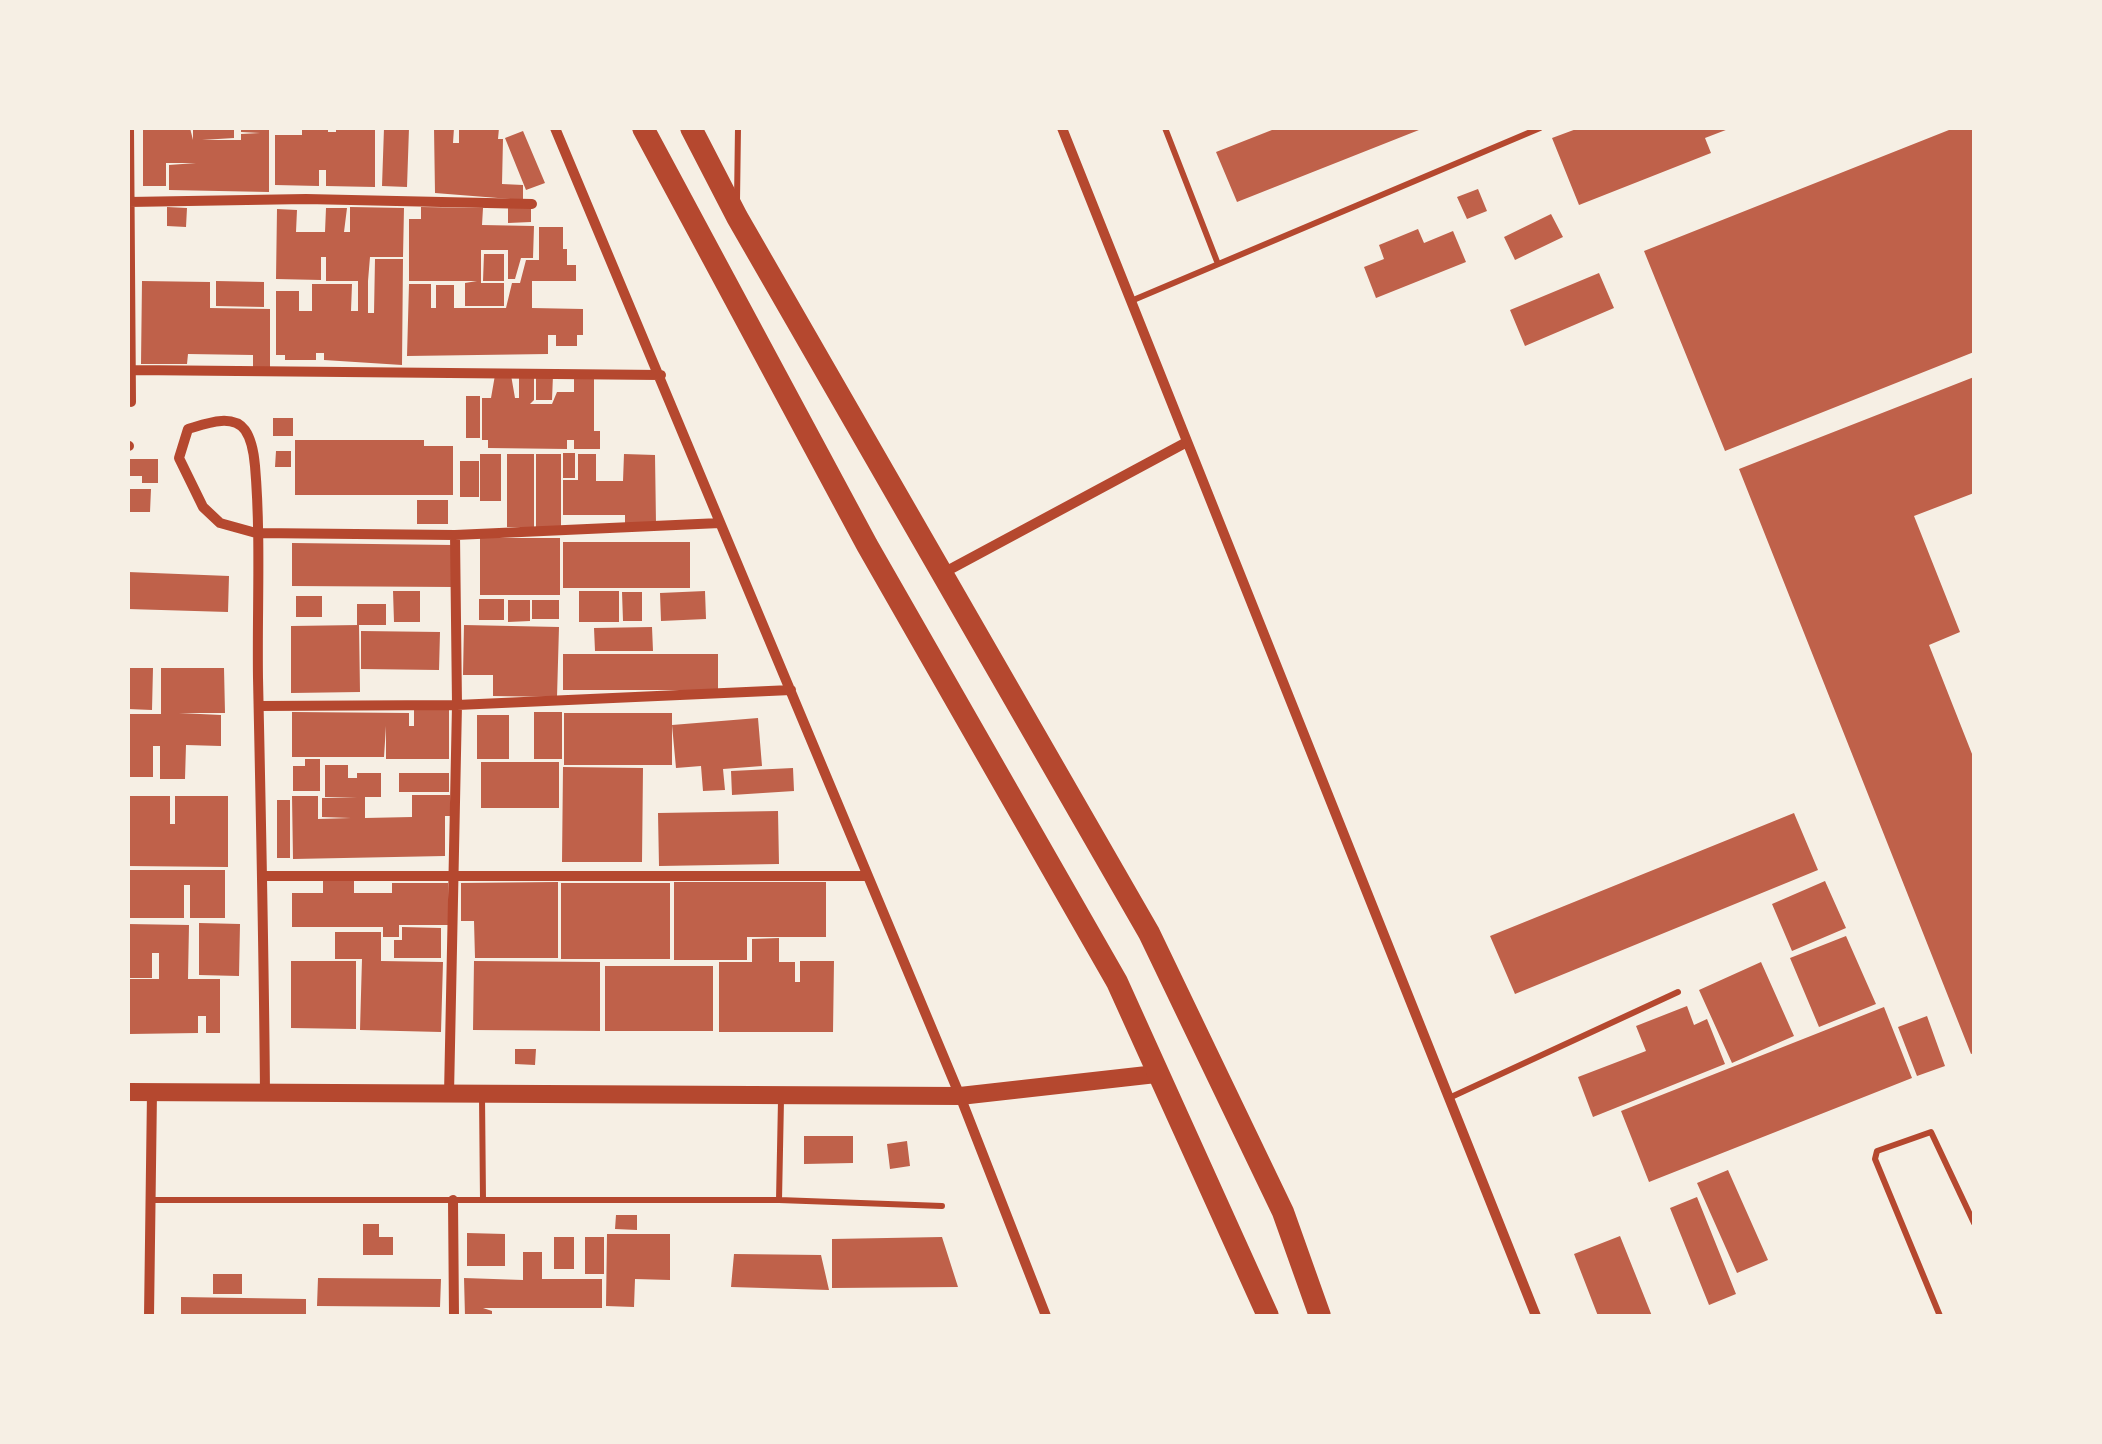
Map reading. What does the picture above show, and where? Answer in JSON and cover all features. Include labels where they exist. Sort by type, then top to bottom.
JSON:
[{"type":"highway","points":[[643,128],[867,546],[1117,982],[1268,1316]]},
{"type":"highway","points":[[690,128],[737,217],[945,572],[1149,933],[1282,1212],[1320,1316]]},
{"type":"street","points":[[129,128],[131,402]]},
{"type":"street","points":[[554,128],[661,375],[960,1096],[1046,1316]]},
{"type":"street","points":[[1062,128],[1536,1316]]},
{"type":"street","points":[[129,202],[306,199],[532,204]]},
{"type":"street","points":[[132,370],[661,375]]},
{"type":"street","points":[[264,1096],[263,876],[256,533],[256,467],[248,432],[225,421],[188,429],[179,458],[202,507],[220,522],[256,533],[455,535],[720,524]]},
{"type":"street","points":[[945,572],[1185,442]]},
{"type":"street","points":[[449,1096],[457,705],[455,535]]},
{"type":"street","points":[[259,706],[457,705],[791,690]]},
{"type":"street","points":[[263,876],[867,876]]},
{"type":"street","points":[[128,1092],[264,1096],[960,1096],[1156,1074]]},
{"type":"street","points":[[149,1316],[152,1092]]},
{"type":"street","points":[[453,1200],[454,1316]]},
{"type":"lane","points":[[737,217],[738,128]]},
{"type":"lane","points":[[1164,128],[1218,264]]},
{"type":"lane","points":[[1130,301],[1540,128]]},
{"type":"lane","points":[[1448,1098],[1678,992]]},
{"type":"lane","points":[[779,1200],[781,1094]]},
{"type":"lane","points":[[482,1095],[483,1200]]},
{"type":"lane","points":[[1940,1316],[1876,1159],[1877,1151],[1931,1132],[1974,1223]]},
{"type":"lane","points":[[151,1200],[779,1200],[942,1206]]},
{"type":"building","points":[[143,128],[190,128],[193,140],[193,128],[234,128],[234,138],[202,140],[241,140],[241,134],[260,133],[241,132],[241,128],[269,128],[269,192],[169,190],[169,165],[196,163],[166,163],[166,186],[143,186]]},
{"type":"building","points":[[302,128],[328,128],[328,132],[336,132],[336,128],[375,128],[375,187],[326,186],[326,170],[319,170],[319,186],[275,185],[275,135],[302,135]]},
{"type":"building","points":[[384,128],[409,128],[407,187],[382,186]]},
{"type":"building","points":[[434,128],[454,128],[453,143],[459,143],[459,128],[499,128],[498,139],[503,139],[502,184],[523,185],[523,200],[435,193]]},
{"type":"building","points":[[1277,128],[1424,128],[1237,202],[1216,152]]},
{"type":"building","points":[[1579,128],[1731,128],[1705,138],[1711,153],[1579,205],[1552,138]]},
{"type":"building","points":[[1954,128],[1974,128],[1974,352],[1725,451],[1644,251]]},
{"type":"building","points":[[523,131],[545,183],[526,190],[505,138]]},
{"type":"building","points":[[1478,189],[1487,211],[1467,219],[1457,197]]},
{"type":"building","points":[[508,206],[531,206],[531,222],[508,223]]},
{"type":"building","points":[[167,207],[187,208],[186,227],[167,226]]},
{"type":"building","points":[[350,207],[404,208],[403,257],[370,257],[368,281],[368,313],[374,313],[375,259],[403,259],[402,365],[324,360],[324,353],[316,353],[316,360],[285,360],[285,355],[276,355],[276,291],[299,291],[299,311],[312,311],[312,284],[352,284],[351,311],[358,311],[358,281],[326,281],[326,257],[321,257],[321,280],[276,279],[277,209],[297,210],[296,232],[325,232],[326,208],[347,208],[344,232],[350,232]]},
{"type":"building","points":[[421,207],[483,208],[482,225],[534,226],[533,258],[521,258],[515,279],[508,279],[508,250],[481,250],[481,283],[504,283],[504,306],[465,306],[465,283],[477,281],[409,281],[409,219],[421,219]]},
{"type":"building","points":[[1551,214],[1563,237],[1515,260],[1504,237]]},
{"type":"building","points":[[539,227],[563,227],[563,249],[567,249],[567,265],[576,265],[576,281],[532,281],[532,308],[583,309],[583,335],[577,335],[577,346],[556,346],[556,335],[548,335],[548,354],[407,356],[409,284],[431,284],[431,308],[436,308],[436,285],[454,285],[454,308],[506,308],[512,283],[520,283],[526,260],[539,260]]},
{"type":"building","points":[[1418,229],[1424,243],[1453,231],[1466,262],[1376,298],[1364,267],[1384,259],[1379,245]]},
{"type":"building","points":[[484,254],[504,254],[504,281],[483,281]]},
{"type":"building","points":[[1599,273],[1614,308],[1525,346],[1510,310]]},
{"type":"building","points":[[142,281],[210,282],[210,308],[270,309],[270,368],[253,368],[253,355],[188,354],[187,364],[141,364]]},
{"type":"building","points":[[216,281],[264,282],[264,307],[216,306]]},
{"type":"building","points":[[495,375],[511,375],[515,398],[519,398],[519,377],[534,377],[534,400],[530,404],[552,404],[557,392],[574,392],[574,378],[594,378],[594,431],[600,431],[600,449],[574,449],[574,440],[567,440],[567,449],[488,448],[488,440],[482,440],[482,398],[491,398]]},
{"type":"building","points":[[536,375],[553,375],[552,400],[536,400]]},
{"type":"building","points":[[1974,377],[1974,493],[1914,516],[1960,632],[1929,645],[1974,759],[1971,1054],[1739,469]]},
{"type":"building","points":[[466,396],[480,396],[480,438],[466,438]]},
{"type":"building","points":[[273,418],[293,418],[293,436],[273,436]]},
{"type":"building","points":[[295,440],[424,440],[424,446],[453,446],[453,495],[295,495]]},
{"type":"building","points":[[276,451],[291,451],[291,467],[275,467]]},
{"type":"building","points":[[563,453],[575,453],[575,478],[563,478]]},
{"type":"building","points":[[480,454],[501,454],[501,501],[480,501]]},
{"type":"building","points":[[507,454],[534,454],[534,527],[507,527]]},
{"type":"building","points":[[536,454],[561,454],[561,527],[536,527]]},
{"type":"building","points":[[578,454],[596,454],[596,481],[623,481],[624,454],[655,455],[656,524],[625,524],[625,515],[563,515],[563,480],[578,480]]},
{"type":"building","points":[[130,459],[158,459],[158,483],[142,483],[142,476],[129,476]]},
{"type":"building","points":[[460,461],[479,461],[479,497],[460,497]]},
{"type":"building","points":[[128,489],[151,489],[150,512],[128,512]]},
{"type":"building","points":[[417,500],[448,500],[448,524],[417,524]]},
{"type":"building","points":[[480,538],[560,538],[560,595],[480,595]]},
{"type":"building","points":[[563,542],[690,542],[690,588],[563,588]]},
{"type":"building","points":[[292,543],[453,545],[453,587],[292,586]]},
{"type":"building","points":[[128,572],[229,576],[228,612],[128,609]]},
{"type":"building","points":[[393,591],[420,591],[420,622],[394,622]]},
{"type":"building","points":[[579,591],[619,591],[619,622],[579,622]]},
{"type":"building","points":[[705,591],[706,619],[661,621],[660,593]]},
{"type":"building","points":[[622,592],[642,592],[642,621],[623,621]]},
{"type":"building","points":[[296,596],[322,596],[322,617],[296,617]]},
{"type":"building","points":[[479,599],[504,599],[504,620],[479,620]]},
{"type":"building","points":[[508,600],[530,600],[530,621],[508,622]]},
{"type":"building","points":[[532,600],[559,600],[559,619],[532,619]]},
{"type":"building","points":[[357,604],[386,604],[386,625],[357,625]]},
{"type":"building","points":[[359,625],[360,692],[291,693],[291,626]]},
{"type":"building","points":[[464,625],[559,627],[557,697],[493,696],[493,675],[463,675]]},
{"type":"building","points":[[652,627],[653,651],[595,651],[594,628]]},
{"type":"building","points":[[361,631],[440,632],[439,670],[361,669]]},
{"type":"building","points":[[563,654],[718,654],[718,690],[563,690]]},
{"type":"building","points":[[128,668],[153,668],[152,710],[128,709]]},
{"type":"building","points":[[161,668],[224,668],[225,713],[179,713],[221,715],[221,746],[186,745],[185,779],[160,779],[160,746],[153,746],[153,777],[130,777],[128,714],[161,714]]},
{"type":"building","points":[[414,708],[449,708],[449,759],[386,759],[386,726],[384,757],[292,757],[292,712],[409,713],[409,726],[414,726]]},
{"type":"building","points":[[534,712],[562,712],[562,759],[534,759]]},
{"type":"building","points":[[564,713],[672,713],[672,765],[564,765]]},
{"type":"building","points":[[477,715],[509,715],[509,759],[477,759]]},
{"type":"building","points":[[758,718],[762,766],[723,769],[725,790],[703,791],[701,766],[676,768],[672,725]]},
{"type":"building","points":[[305,759],[320,759],[320,791],[293,791],[293,766],[305,766]]},
{"type":"building","points":[[481,762],[559,762],[559,808],[481,808]]},
{"type":"building","points":[[325,765],[348,765],[348,778],[357,778],[357,773],[381,773],[381,797],[365,797],[365,818],[412,817],[412,795],[450,795],[450,816],[445,816],[445,856],[293,859],[292,796],[318,796],[318,819],[351,818],[322,817],[322,798],[357,798],[325,797]]},
{"type":"building","points":[[563,767],[643,768],[642,862],[562,862]]},
{"type":"building","points":[[793,768],[794,791],[732,795],[731,771]]},
{"type":"building","points":[[399,773],[449,773],[449,792],[399,792]]},
{"type":"building","points":[[128,796],[170,796],[170,824],[175,824],[175,796],[228,796],[228,867],[128,866]]},
{"type":"building","points":[[277,800],[290,800],[290,858],[277,858]]},
{"type":"building","points":[[778,811],[779,864],[659,866],[658,813]]},
{"type":"building","points":[[1794,813],[1818,870],[1515,994],[1490,936]]},
{"type":"building","points":[[128,870],[225,870],[225,918],[190,918],[190,885],[184,885],[184,918],[128,918]]},
{"type":"building","points":[[323,880],[354,880],[354,893],[392,893],[392,883],[448,883],[448,925],[399,925],[399,937],[383,937],[383,927],[292,927],[292,893],[323,893]]},
{"type":"building","points":[[1825,881],[1846,928],[1792,951],[1772,904]]},
{"type":"building","points":[[558,882],[558,958],[475,958],[474,921],[461,921],[461,883]]},
{"type":"building","points":[[674,882],[826,882],[826,937],[747,937],[747,960],[674,960]]},
{"type":"building","points":[[561,883],[670,883],[670,959],[561,959]]},
{"type":"building","points":[[199,923],[240,924],[239,976],[199,975]]},
{"type":"building","points":[[128,924],[189,925],[188,979],[220,979],[220,1033],[206,1033],[206,1016],[198,1016],[198,1033],[130,1034],[128,979],[159,979],[159,953],[152,953],[152,978],[128,978]]},
{"type":"building","points":[[402,927],[441,928],[441,958],[394,958],[394,940],[402,940]]},
{"type":"building","points":[[335,932],[381,932],[381,961],[443,962],[441,1032],[360,1030],[362,959],[335,959]]},
{"type":"building","points":[[1846,936],[1876,1004],[1819,1027],[1790,958]]},
{"type":"building","points":[[779,938],[779,962],[795,962],[795,982],[800,982],[800,961],[834,961],[833,1032],[719,1032],[719,962],[752,962],[752,939]]},
{"type":"building","points":[[291,961],[356,961],[356,1029],[291,1028]]},
{"type":"building","points":[[474,961],[600,962],[600,1031],[473,1030]]},
{"type":"building","points":[[1761,962],[1794,1036],[1732,1063],[1699,990]]},
{"type":"building","points":[[605,966],[713,966],[713,1031],[605,1031]]},
{"type":"building","points":[[1687,1006],[1694,1025],[1707,1019],[1725,1064],[1593,1117],[1578,1077],[1646,1051],[1636,1026]]},
{"type":"building","points":[[1884,1007],[1912,1078],[1649,1182],[1621,1111]]},
{"type":"building","points":[[1927,1016],[1945,1066],[1917,1076],[1898,1027]]},
{"type":"building","points":[[515,1049],[536,1049],[535,1065],[515,1064]]},
{"type":"building","points":[[804,1136],[853,1136],[853,1163],[804,1164]]},
{"type":"building","points":[[907,1141],[910,1166],[890,1169],[887,1144]]},
{"type":"building","points":[[1728,1170],[1768,1260],[1737,1273],[1697,1183]]},
{"type":"building","points":[[1697,1197],[1736,1294],[1709,1305],[1670,1208]]},
{"type":"building","points":[[616,1215],[637,1215],[637,1230],[615,1229]]},
{"type":"building","points":[[363,1224],[379,1224],[379,1237],[393,1237],[393,1255],[363,1255]]},
{"type":"building","points":[[467,1233],[505,1234],[505,1266],[467,1266]]},
{"type":"building","points":[[607,1234],[670,1234],[670,1280],[635,1279],[634,1307],[606,1306]]},
{"type":"building","points":[[1620,1236],[1652,1316],[1598,1316],[1574,1254]]},
{"type":"building","points":[[554,1237],[574,1237],[574,1269],[554,1269]]},
{"type":"building","points":[[585,1237],[604,1237],[604,1274],[585,1274]]},
{"type":"building","points":[[942,1237],[958,1287],[832,1288],[832,1239]]},
{"type":"building","points":[[523,1252],[542,1252],[542,1279],[602,1279],[602,1308],[483,1308],[492,1311],[492,1316],[465,1316],[464,1278],[523,1280]]},
{"type":"building","points":[[734,1254],[821,1255],[829,1290],[731,1287]]},
{"type":"building","points":[[213,1274],[242,1274],[242,1294],[213,1294]]},
{"type":"building","points":[[318,1278],[441,1279],[440,1307],[317,1306]]},
{"type":"building","points":[[181,1297],[306,1299],[306,1316],[181,1316]]}]
